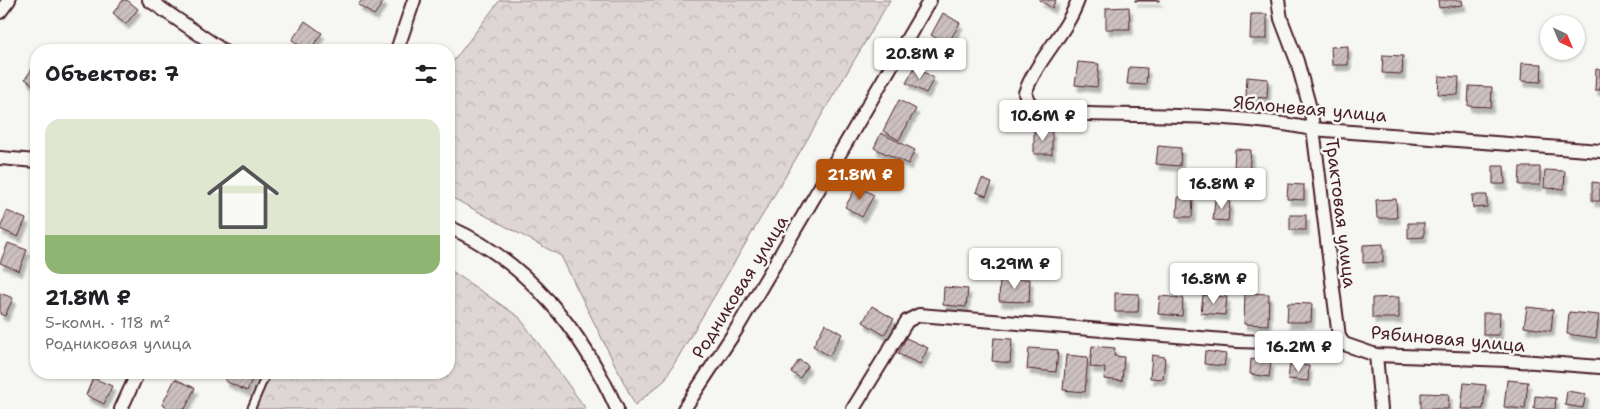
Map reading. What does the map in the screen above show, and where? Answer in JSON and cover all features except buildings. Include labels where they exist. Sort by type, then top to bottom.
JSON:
[{"type":"street","points":[[0,12],[9,0]]},
{"type":"street","points":[[149,0],[213,44]]},
{"type":"street","points":[[399,44],[414,0]]},
{"type":"street","name":"Родниковая улица","points":[[684,409],[746,313],[930,0]]},
{"type":"street","name":"Яблоневая улица","points":[[1078,0],[1073,15],[1030,78],[1025,92],[1029,103],[1045,112],[1180,116],[1283,123],[1312,129],[1600,151]]},
{"type":"street","name":"Трактовая улица","points":[[1278,0],[1281,18],[1297,62],[1311,112],[1339,337],[1344,344]]},
{"type":"street","points":[[0,158],[30,160]]},
{"type":"street","points":[[455,230],[472,237],[532,280],[568,326],[617,409]]},
{"type":"street","name":"Рябиновая улица","points":[[853,409],[907,321],[920,315],[1237,341],[1344,344],[1376,355],[1498,360],[1600,367]]},
{"type":"street","points":[[1376,355],[1381,409]]},
{"type":"street","points":[[121,409],[135,379]]},
{"type":"lane","points":[[252,409],[265,379]]},
{"type":"green space","points":[[500,0],[890,0],[664,381],[635,405],[561,256],[455,199],[455,59]]},
{"type":"green space","points":[[455,273],[519,317],[586,409],[253,409],[265,379],[455,379]]}]
